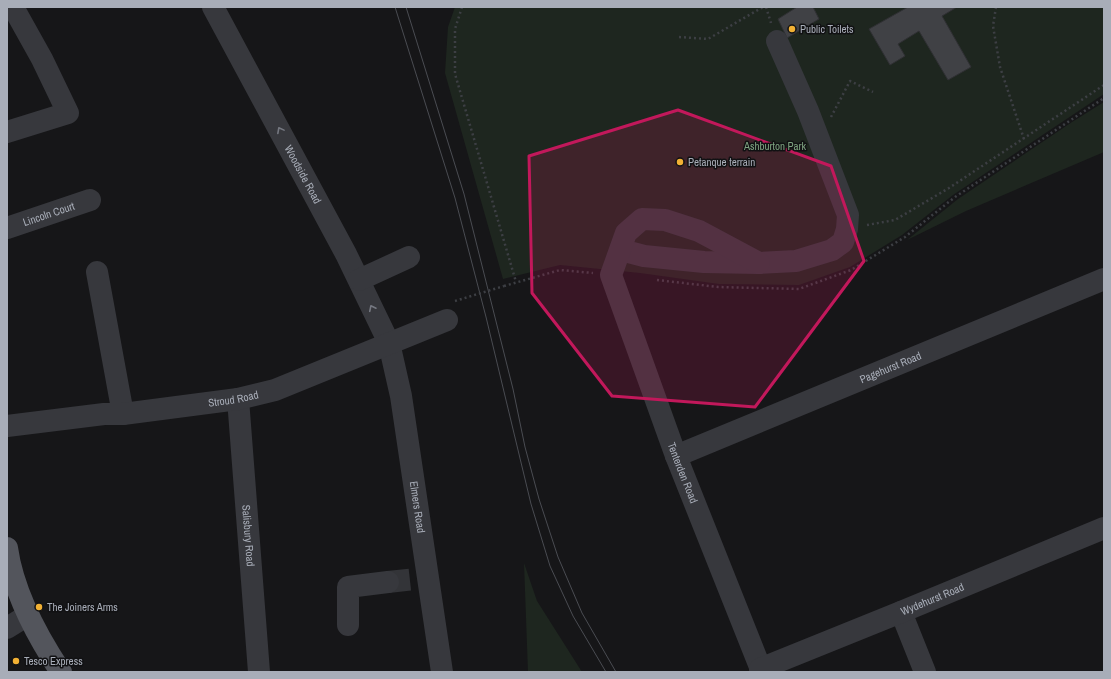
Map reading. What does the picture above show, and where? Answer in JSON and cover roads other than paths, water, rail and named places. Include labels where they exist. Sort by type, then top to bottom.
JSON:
[{"type":"main road","points":[[7,548],[12,573],[28,615],[49,654],[61,672]]},
{"type":"street","points":[[7,132],[68,113],[42,59],[14,7]]},
{"type":"street","name":"Woodside Road","points":[[214,7],[359,280],[389,343]]},
{"type":"street","points":[[759,263],[699,231],[665,220],[642,219],[626,233],[620,250],[644,256],[704,262],[759,263],[796,261],[832,250],[843,242],[847,229],[848,215],[820,140],[777,41]]},
{"type":"street","name":"Lincoln Court","points":[[7,228],[90,200]]},
{"type":"street","name":"Tenterden Road","points":[[620,250],[611,275],[676,456],[761,670]]},
{"type":"street","points":[[359,280],[409,258]]},
{"type":"street","points":[[97,272],[123,414]]},
{"type":"street","name":"Pagehurst Road","points":[[676,456],[1104,279]]},
{"type":"street","name":"Stroud Road","points":[[7,426],[104,414],[123,414],[238,399],[275,390],[389,343],[451,310]]},
{"type":"street","name":"Elmers Road","points":[[389,343],[400,396],[422,577],[442,672]]},
{"type":"street","name":"Salisbury Road","points":[[238,399],[260,672]]},
{"type":"street","name":"Wydehurst Road","points":[[761,670],[1104,528]]},
{"type":"street","points":[[348,625],[348,587],[388,582]]},
{"type":"street","points":[[901,612],[925,672]]},
{"type":"street","points":[[7,628],[28,615]]},
{"type":"tunnel","points":[[388,582],[415,579]]},
{"type":"tram line","points":[[395,7],[455,198],[486,317],[531,504],[550,566],[573,616],[606,672]]},
{"type":"tram line","points":[[406,7],[464,194],[539,499],[558,557],[582,613],[616,672]]},
{"type":"place","name":"Public Toilets","points":[[792,29]]},
{"type":"place","name":"Petanque terrain","points":[[680,162]]},
{"type":"place","name":"The Joiners Arms","points":[[39,607]]},
{"type":"place","name":"Tesco Express","points":[[16,661]]},
{"type":"park label","name":"Ashburton Park","points":[[775,146]]}]
